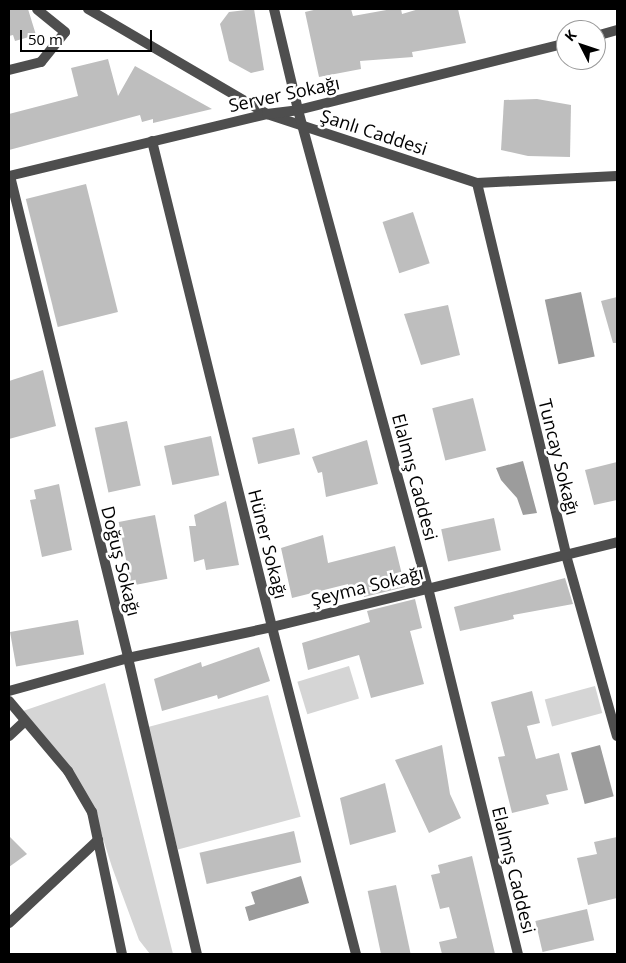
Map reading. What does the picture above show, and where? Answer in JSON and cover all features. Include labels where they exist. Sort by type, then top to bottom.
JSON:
[{"type":"street","points":[[9,70],[41,62],[65,32],[37,9]]},
{"type":"street","name":"Şanlı Caddesi","points":[[88,9],[267,114],[477,183],[617,176]]},
{"type":"street","name":"Elalmış Caddesi","points":[[274,9],[298,110],[428,588],[518,954]]},
{"type":"street","name":"Server Sokağı","points":[[10,176],[267,114],[298,110],[556,46]]},
{"type":"street","name":"Hüner Sokağı","points":[[152,141],[272,626],[356,954]]},
{"type":"street","name":"Doğuş Sokağı","points":[[10,176],[128,658],[196,954]]},
{"type":"street","name":"Tuncay Sokağı","points":[[477,183],[566,555],[617,736]]},
{"type":"street","name":"Şeyma Sokağı","points":[[9,691],[128,658],[272,626],[617,542]]},
{"type":"street","points":[[9,701],[68,771],[92,812],[122,954]]},
{"type":"street","points":[[9,736],[25,721]]},
{"type":"street","points":[[9,923],[98,840]]},
{"type":"shaded area","points":[[581,292],[595,357],[559,364],[545,300]]},
{"type":"shaded area","points":[[523,461],[537,513],[523,515],[517,498],[501,480],[496,468]]},
{"type":"shaded area","points":[[349,666],[359,699],[307,714],[297,682]]},
{"type":"shaded area","points":[[105,683],[173,954],[150,954],[139,940],[112,867],[91,801],[23,711]]},
{"type":"shaded area","points":[[595,686],[602,713],[552,727],[545,699]]},
{"type":"shaded area","points":[[268,695],[301,817],[178,850],[145,728]]},
{"type":"shaded area","points":[[600,745],[614,796],[585,804],[571,753]]},
{"type":"shaded area","points":[[301,876],[309,903],[249,921],[245,907],[255,904],[251,892]]},
{"type":"building","points":[[9,9],[28,9],[36,35],[15,41],[13,35],[9,36]]},
{"type":"building","points":[[254,9],[264,70],[251,73],[229,61],[220,24],[229,12]]},
{"type":"building","points":[[318,9],[351,9],[353,16],[392,9],[401,9],[402,14],[419,9],[458,9],[466,43],[412,52],[413,57],[360,61],[361,69],[319,77],[305,12]]},
{"type":"building","points":[[108,59],[118,96],[135,66],[212,109],[153,123],[153,119],[142,122],[140,115],[9,150],[9,114],[78,96],[71,68]]},
{"type":"building","points":[[537,99],[571,105],[570,157],[528,156],[501,150],[504,100]]},
{"type":"building","points":[[86,184],[118,312],[58,327],[26,199]]},
{"type":"building","points":[[413,212],[430,263],[399,273],[383,222]]},
{"type":"building","points":[[617,297],[617,343],[613,343],[601,301]]},
{"type":"building","points":[[448,305],[460,355],[421,365],[404,314]]},
{"type":"building","points":[[43,370],[56,426],[9,439],[9,381]]},
{"type":"building","points":[[473,398],[486,450],[445,461],[432,408]]},
{"type":"building","points":[[127,421],[141,486],[108,492],[95,428]]},
{"type":"building","points":[[294,428],[300,454],[258,464],[252,438]]},
{"type":"building","points":[[211,436],[219,475],[172,485],[164,446]]},
{"type":"building","points":[[367,440],[378,484],[326,497],[322,472],[318,473],[312,457]]},
{"type":"building","points":[[617,462],[617,500],[594,505],[585,470]]},
{"type":"building","points":[[59,484],[72,550],[42,557],[30,500],[36,499],[34,490]]},
{"type":"building","points":[[226,501],[239,565],[206,570],[204,559],[194,562],[189,526],[196,526],[194,515]]},
{"type":"building","points":[[155,515],[167,579],[131,586],[119,522]]},
{"type":"building","points":[[494,518],[501,550],[448,562],[441,529]]},
{"type":"building","points":[[323,535],[328,563],[395,546],[405,587],[364,597],[362,588],[350,591],[348,584],[292,598],[281,548]]},
{"type":"building","points":[[565,578],[573,604],[513,615],[514,619],[460,631],[454,607]]},
{"type":"building","points":[[415,599],[422,628],[410,631],[424,684],[371,698],[359,655],[308,670],[302,643],[370,622],[367,611]]},
{"type":"building","points":[[78,620],[84,654],[16,666],[10,632]]},
{"type":"building","points":[[259,647],[270,681],[218,699],[217,695],[162,711],[154,679],[201,662],[202,667]]},
{"type":"building","points":[[532,691],[540,723],[527,726],[536,759],[559,753],[568,790],[546,795],[549,804],[512,813],[498,757],[505,756],[491,702]]},
{"type":"building","points":[[442,745],[450,794],[461,818],[429,833],[395,760]]},
{"type":"building","points":[[385,783],[396,832],[350,845],[340,798]]},
{"type":"building","points":[[294,831],[301,862],[207,884],[199,853]]},
{"type":"building","points":[[9,836],[27,854],[9,867]]},
{"type":"building","points":[[617,837],[617,898],[588,905],[577,858],[597,854],[594,842]]},
{"type":"building","points":[[472,856],[495,954],[442,954],[439,942],[457,938],[449,907],[440,909],[431,875],[440,873],[438,865]]},
{"type":"building","points":[[396,885],[411,954],[381,954],[368,891]]},
{"type":"building","points":[[587,909],[594,940],[543,952],[535,921]]}]
